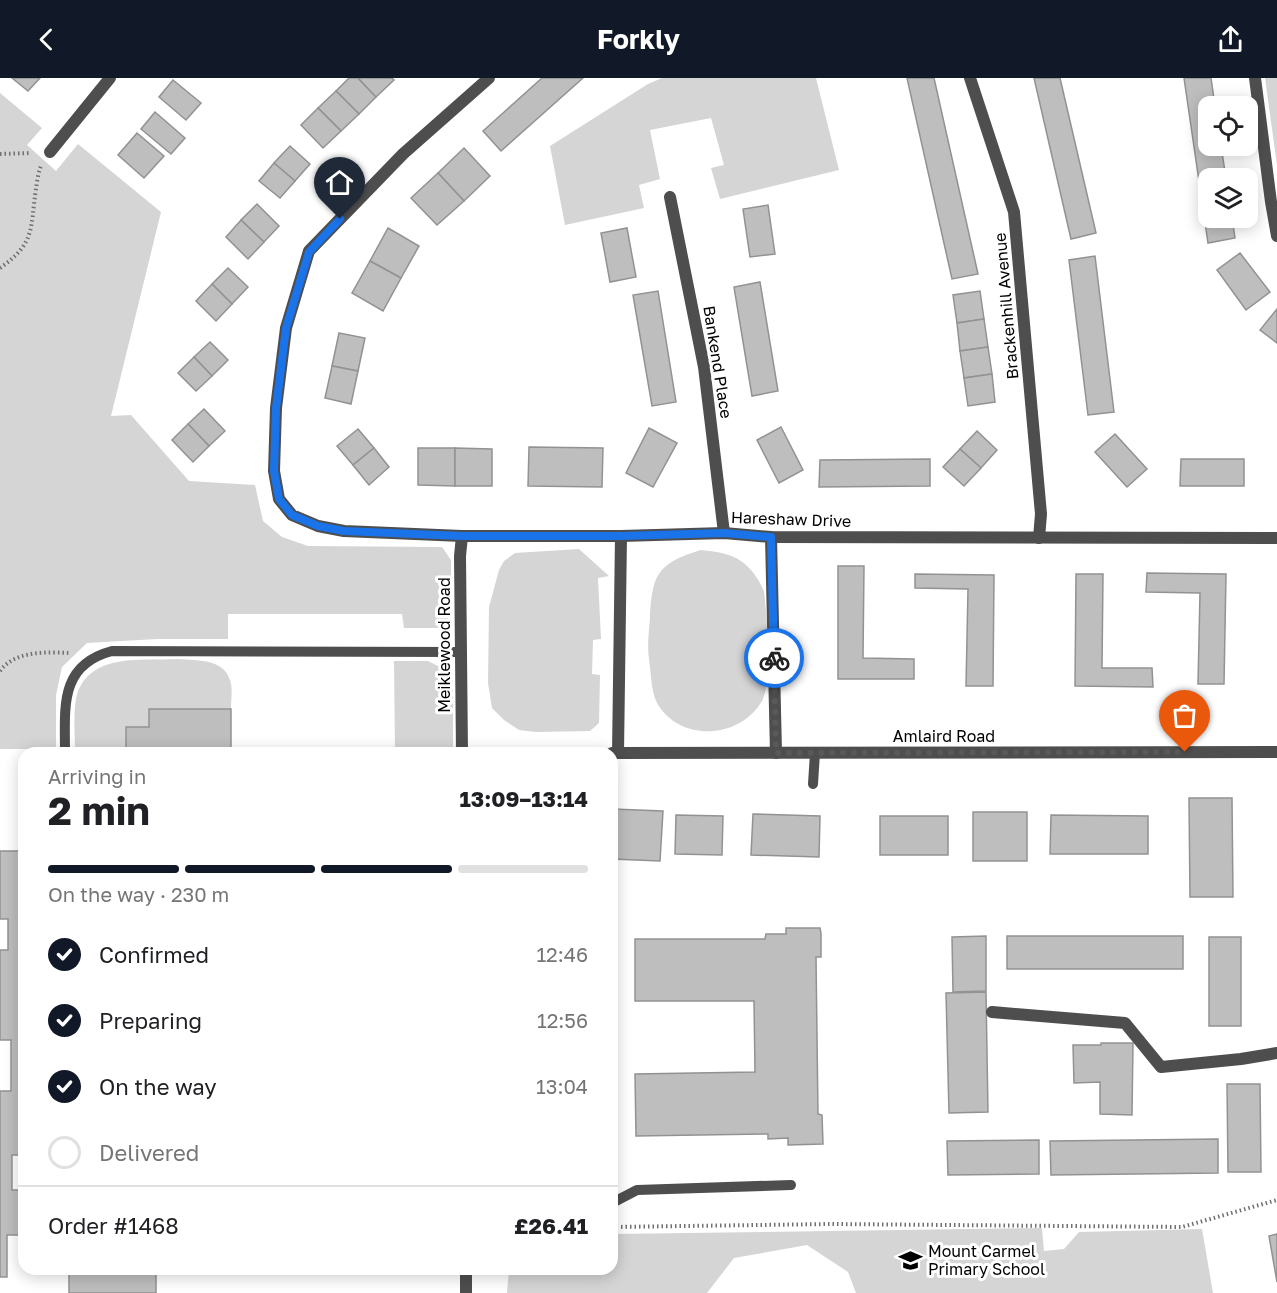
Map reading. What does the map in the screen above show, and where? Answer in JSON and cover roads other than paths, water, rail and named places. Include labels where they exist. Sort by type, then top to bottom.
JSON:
[{"type":"street","points":[[50,152],[110,78]]},
{"type":"street","name":"Hareshaw Drive","points":[[489,78],[403,154],[309,252],[286,328],[277,397],[274,471],[279,499],[292,515],[318,526],[344,531],[462,536],[621,536],[724,533],[771,537],[1277,538]]},
{"type":"street","name":"Brackenhill Avenue","points":[[970,78],[1014,212],[1041,514],[1039,538]]},
{"type":"street","points":[[1255,78],[1270,202],[1277,236]]},
{"type":"street","name":"Bankend Place","points":[[670,197],[704,367],[724,533]]},
{"type":"street","name":"Meiklewood Road","points":[[462,536],[460,556],[462,747]]},
{"type":"street","points":[[615,747],[621,536]]},
{"type":"street","points":[[771,537],[776,753]]},
{"type":"street","name":"Amlaird Road","points":[[618,753],[1277,752]]},
{"type":"street","points":[[992,1012],[1125,1023],[1161,1067],[1277,1053]]},
{"type":"street","points":[[466,1275],[466,1293]]},
{"type":"lane","points":[[65,747],[65,726],[72,677],[84,663],[95,656],[112,651],[461,652]]},
{"type":"lane","points":[[813,783],[815,753]]},
{"type":"lane","points":[[618,1200],[637,1190],[791,1185]]},
{"type":"place","name":"Mount Carmel Primary School","points":[[910,1260]]}]
